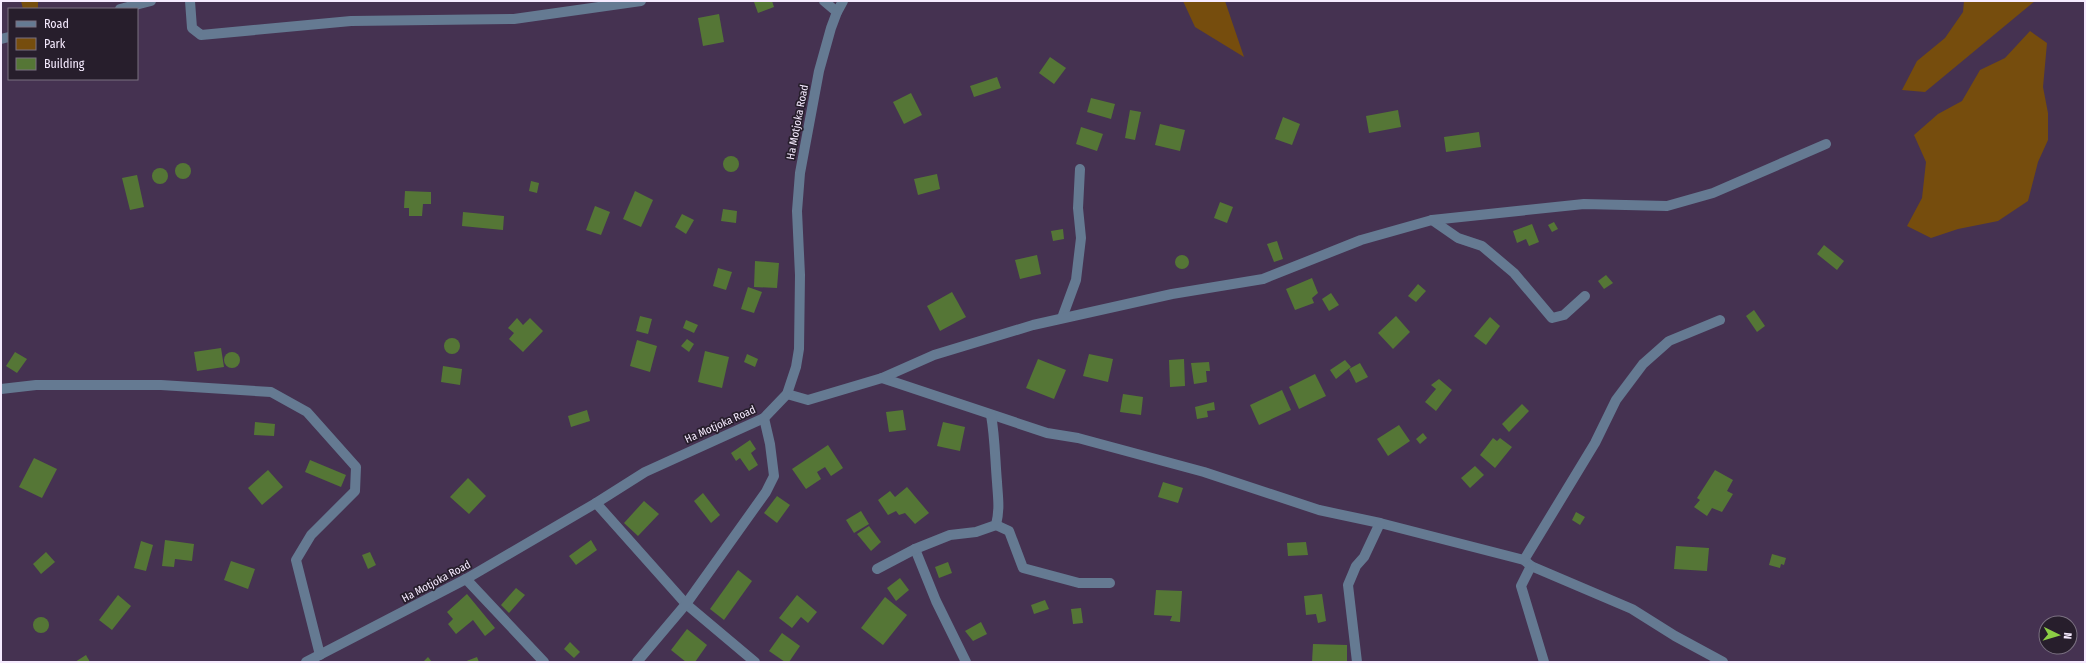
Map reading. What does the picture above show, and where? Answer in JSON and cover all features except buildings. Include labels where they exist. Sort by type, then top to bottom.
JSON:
[{"type":"street","points":[[124,8],[151,1]]},
{"type":"street","points":[[190,1],[192,28],[201,35],[351,21],[514,19],[641,1]]},
{"type":"street","points":[[824,1],[836,12]]},
{"type":"street","name":"Ha Motjoka Road","points":[[308,662],[466,579],[596,503],[645,472],[764,418],[787,394],[796,367],[799,349],[800,275],[797,211],[800,173],[819,71],[836,12],[843,1]]},
{"type":"street","points":[[787,394],[808,400],[882,378],[934,355],[1034,325],[1172,294],[1263,279],[1361,240],[1432,220],[1584,204],[1667,206],[1713,193],[1826,144]]},
{"type":"street","points":[[1062,318],[1076,280],[1081,238],[1078,208],[1080,169]]},
{"type":"street","points":[[1432,220],[1458,238],[1482,246],[1514,273],[1552,318],[1564,315],[1585,296]]},
{"type":"street","points":[[1544,662],[1520,586],[1528,563],[1595,443],[1616,400],[1643,364],[1669,340],[1720,320]]},
{"type":"street","points":[[882,378],[1047,433],[1078,438],[1204,472],[1319,510],[1380,523],[1528,563],[1632,609],[1675,636],[1723,662]]},
{"type":"street","points":[[1,389],[36,385],[162,385],[271,392],[307,412],[356,467],[355,491],[311,535],[296,560],[320,655]]},
{"type":"street","points":[[991,415],[996,441],[997,483],[1000,509],[996,525]]},
{"type":"street","points":[[637,662],[686,604],[761,498],[774,476],[770,444],[764,418]]},
{"type":"street","points":[[596,503],[686,604],[755,662]]},
{"type":"street","points":[[1357,662],[1348,585],[1356,566],[1364,557],[1380,523]]},
{"type":"street","points":[[877,569],[915,548],[950,535],[976,532],[996,525],[1009,531],[1023,568],[1079,583],[1110,583]]},
{"type":"street","points":[[915,548],[936,601],[966,662]]},
{"type":"street","points":[[466,579],[544,662]]},
{"type":"green space","points":[[21,1],[38,1],[38,8],[23,8]]},
{"type":"green space","points":[[1183,1],[1225,1],[1244,57],[1195,27]]},
{"type":"green space","points":[[1964,1],[2035,1],[1925,92],[1902,90],[1917,61],[1945,38],[1963,12]]},
{"type":"green space","points":[[2030,31],[2047,43],[2043,87],[2048,113],[2048,140],[2038,162],[2028,201],[1998,221],[1958,229],[1931,238],[1907,226],[1922,198],[1926,162],[1914,135],[1938,114],[1962,101],[1980,70],[2005,58]]}]
